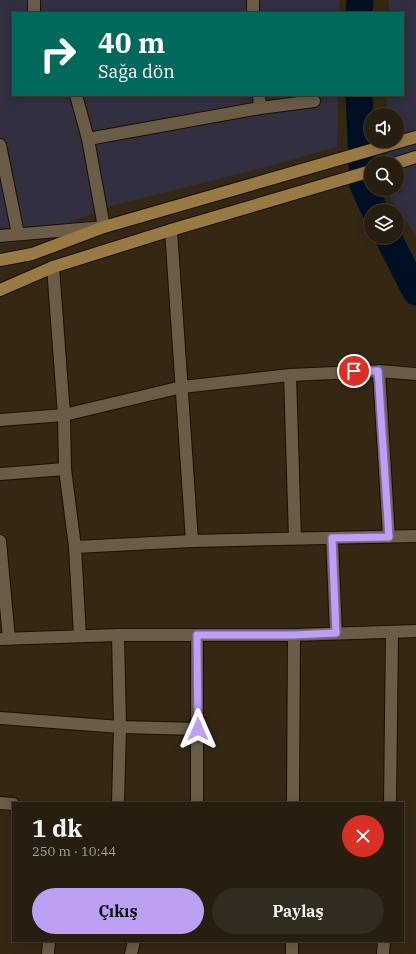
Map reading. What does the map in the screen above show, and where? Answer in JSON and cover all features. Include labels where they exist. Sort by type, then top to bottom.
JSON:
[{"type":"main road","points":[[0,260],[32,254],[104,227],[416,138]]},
{"type":"main road","points":[[404,161],[416,157]]},
{"type":"main road","points":[[0,290],[53,267],[364,172]]},
{"type":"street","points":[[34,0],[34,12]]},
{"type":"street","points":[[252,12],[254,0]]},
{"type":"street","points":[[0,236],[104,227],[88,139],[76,96]]},
{"type":"street","points":[[259,96],[260,108]]},
{"type":"street","points":[[88,139],[260,108],[314,101]]},
{"type":"street","points":[[0,145],[18,234]]},
{"type":"street","points":[[171,230],[192,541]]},
{"type":"street","points":[[53,267],[64,415],[65,469],[74,547],[80,636]]},
{"type":"street","points":[[0,420],[64,415],[182,387],[290,375],[378,371],[416,374]]},
{"type":"street","points":[[378,371],[389,537]]},
{"type":"street","points":[[290,375],[295,539]]},
{"type":"street","points":[[0,474],[65,469]]},
{"type":"street","points":[[74,547],[192,541],[416,536]]},
{"type":"street","points":[[332,538],[336,633]]},
{"type":"street","points":[[0,541],[4,639],[118,635],[294,635],[416,631]]},
{"type":"street","points":[[390,802],[392,632]]},
{"type":"street","points":[[118,635],[120,727],[118,802]]},
{"type":"street","points":[[197,635],[197,802]]},
{"type":"street","points":[[293,802],[294,635]]},
{"type":"street","points":[[0,718],[120,727],[198,729]]},
{"type":"street","points":[[0,803],[12,804]]},
{"type":"street","points":[[48,954],[49,942]]},
{"type":"street","points":[[131,954],[134,942]]},
{"type":"street","points":[[292,942],[292,954]]},
{"type":"street","points":[[384,942],[384,954]]},
{"type":"shaded area","points":[[0,0],[340,0],[339,12],[12,12],[12,96],[338,96],[337,147],[258,169],[111,206],[25,241],[0,245]]},
{"type":"shaded area","points":[[389,0],[416,0],[416,236],[404,218],[404,204],[394,204],[389,196],[404,196],[404,156],[385,156],[385,148],[404,148],[404,108],[386,108],[387,96],[404,96],[404,12],[389,12]]},
{"type":"waterway","points":[[359,12],[360,0]]},
{"type":"waterway","points":[[359,96],[363,185],[372,204]]},
{"type":"waterway","points":[[392,244],[416,292]]},
{"type":"route","points":[[198,729],[197,635],[294,635],[336,633],[332,538],[389,537],[378,371],[354,371]]}]
